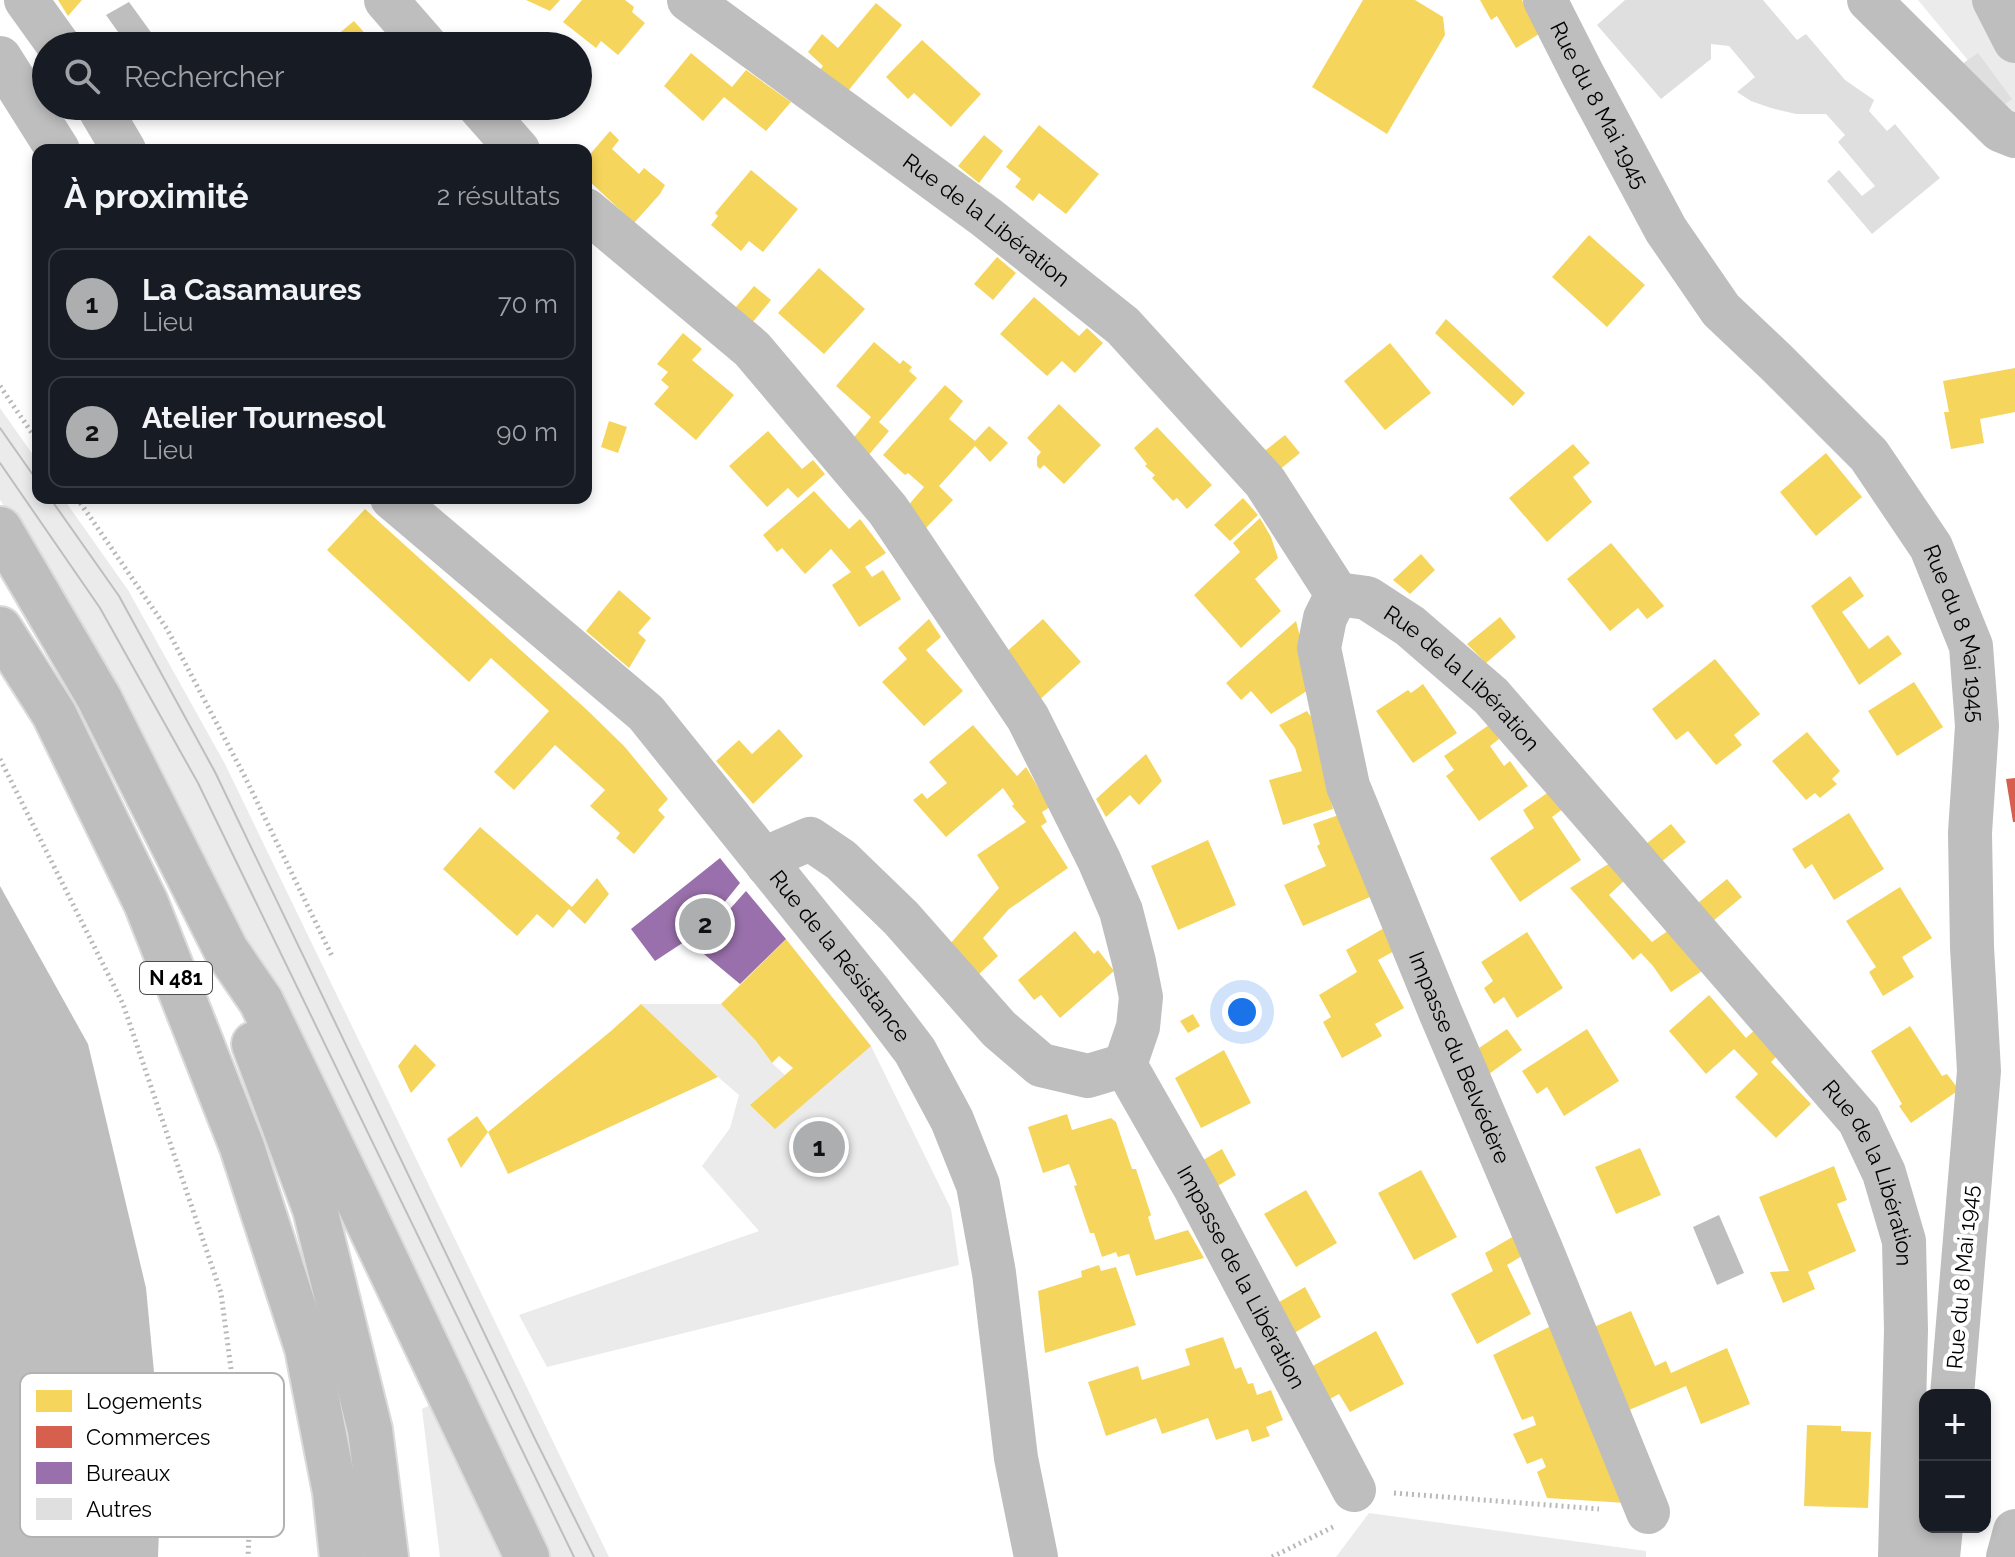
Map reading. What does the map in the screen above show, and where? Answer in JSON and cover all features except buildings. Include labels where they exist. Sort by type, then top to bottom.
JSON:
[{"type":"main road","points":[[26,0],[49,32]]},
{"type":"main road","points":[[386,0],[414,32]]},
{"type":"main road","name":"Rue de la Libération","points":[[689,0],[986,217],[1123,326],[1265,482],[1337,594],[1367,598],[1410,626],[1491,696],[1859,1120],[1884,1173],[1904,1241],[1906,1330],[1900,1557]]},
{"type":"main road","name":"Rue du 8 Mai 1945","points":[[1545,0],[1666,230],[1721,310],[1869,455],[1931,547],[1971,646],[1977,726],[1970,833],[1972,947],[1979,1071],[1952,1389]]},
{"type":"main road","points":[[1869,0],[2000,130],[2015,136]]},
{"type":"main road","points":[[1994,0],[2015,41]]},
{"type":"main road","points":[[0,58],[32,109]]},
{"type":"main road","points":[[39,120],[54,144]]},
{"type":"main road","points":[[106,120],[120,144]]},
{"type":"main road","points":[[491,120],[513,144]]},
{"type":"main road","points":[[592,215],[752,349],[801,405],[888,510],[1028,718],[1121,911],[1141,997],[1138,1027],[1125,1065],[1088,1076],[1041,1065],[999,1029],[901,918],[841,860],[810,839],[782,851],[767,864]]},
{"type":"main road","name":"Rue de la Résistance","points":[[399,504],[646,713],[915,1051],[952,1120],[978,1185],[994,1273],[1016,1458],[1036,1557]]},
{"type":"main road","name":"N 481","points":[[0,529],[99,698],[226,950],[241,1011],[315,1209],[370,1430],[386,1557]]},
{"type":"main road","name":"Impasse du Belvédère","points":[[1337,594],[1325,618],[1319,648],[1348,786],[1648,1512]]},
{"type":"main road","name":"N 481","points":[[0,629],[54,714],[146,903],[242,1147],[307,1348],[335,1492],[342,1557]]},
{"type":"main road","points":[[226,950],[261,1001],[527,1557]]},
{"type":"main road","name":"Impasse de la Libération","points":[[1125,1065],[1194,1186],[1354,1490]]},
{"type":"main road","points":[[2008,1557],[2015,1531]]},
{"type":"main road","points":[[1938,1557],[1940,1533]]},
{"type":"path","points":[[0,386],[32,433]]},
{"type":"path","points":[[81,504],[167,629],[245,777],[332,956]]},
{"type":"path","points":[[0,759],[123,1004],[221,1293],[232,1373]]},
{"type":"path","points":[[1272,1557],[1332,1528],[1354,1490],[1648,1512]]},
{"type":"path","points":[[248,1557],[249,1537]]},
{"type":"shaded area","points":[[1918,0],[2015,0],[2015,117]]},
{"type":"shaded area","points":[[129,2],[151,32],[118,32],[106,15]]},
{"type":"shaded area","points":[[0,408],[32,453],[32,504],[67,504],[128,590],[225,764],[609,1557],[548,1557],[198,843],[89,637],[0,500]]},
{"type":"shaded area","points":[[0,886],[88,1044],[146,1288],[154,1373],[20,1373],[20,1537],[159,1537],[158,1557],[0,1557]]},
{"type":"shaded area","points":[[641,1004],[721,1004],[785,1075],[751,1105],[871,1046],[951,1209],[959,1265],[547,1367],[519,1315],[759,1231],[702,1166],[730,1128],[739,1095]]},
{"type":"shaded area","points":[[1719,1215],[1744,1273],[1717,1285],[1693,1227]]},
{"type":"shaded area","points":[[439,1400],[516,1557],[440,1557],[422,1409]]},
{"type":"shaded area","points":[[1369,1513],[1646,1551],[1646,1557],[1336,1557]]},
{"type":"tram line","points":[[0,428],[32,473]]},
{"type":"tram line","points":[[0,463],[100,608],[198,783],[574,1557]]},
{"type":"tram line","points":[[54,504],[119,596],[215,772],[594,1557]]},
{"type":"place","name":"Atelier Tournesol","points":[[705,924]]},
{"type":"place","name":"La Casamaures","points":[[819,1147]]}]
